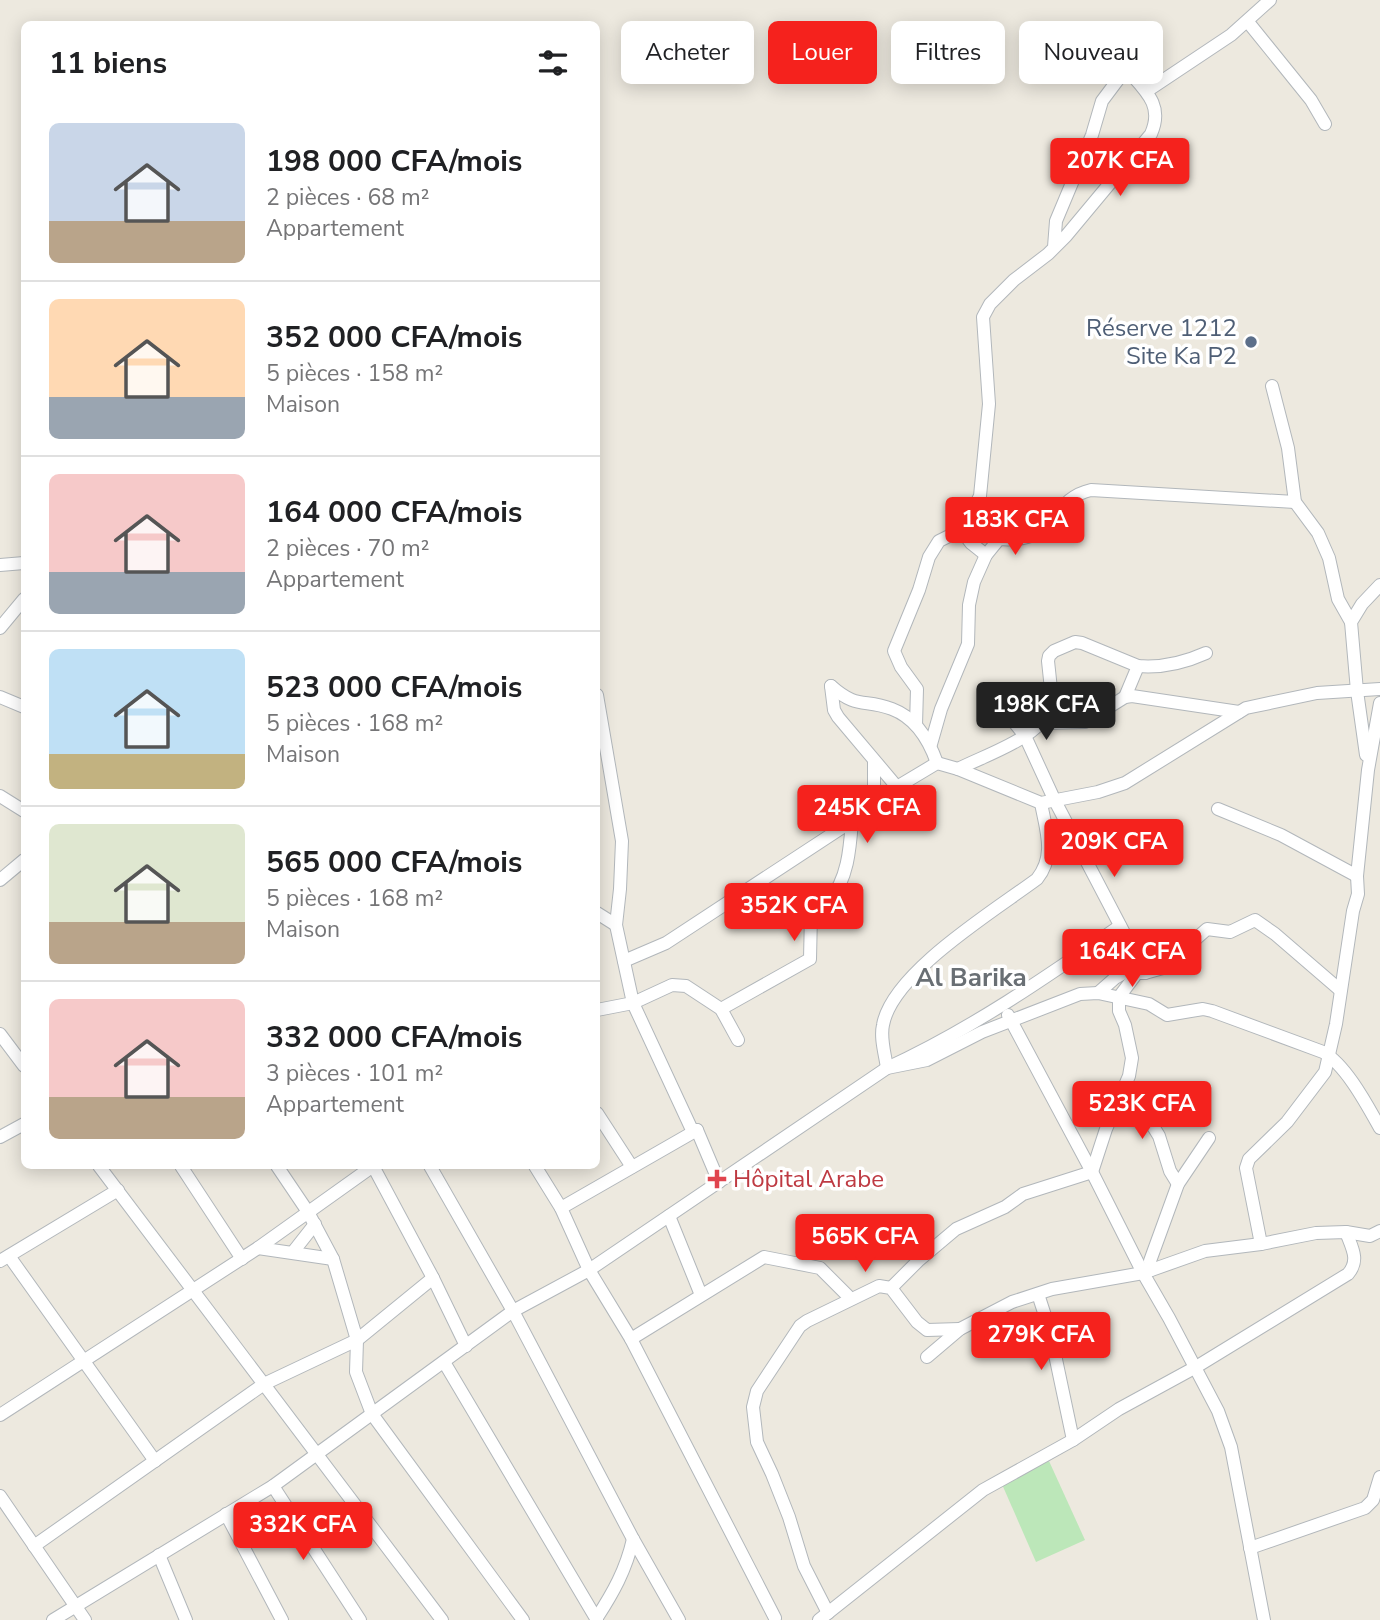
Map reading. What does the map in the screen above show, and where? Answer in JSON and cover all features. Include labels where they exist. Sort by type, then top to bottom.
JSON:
[{"type":"street","points":[[1147,91],[1248,22],[1270,0]]},
{"type":"street","points":[[1248,22],[1311,100],[1325,124]]},
{"type":"street","points":[[916,725],[919,695],[901,667],[894,650],[919,590],[929,556],[939,541],[961,530],[980,496],[989,404],[983,317],[990,304],[1054,247],[1092,206],[1151,134],[1157,120],[1154,105],[1147,91],[1130,74],[1123,73],[1102,101],[1092,135],[1056,221],[1054,247]]},
{"type":"street","points":[[1272,386],[1288,448],[1296,502],[1318,533],[1329,558],[1338,599],[1351,622],[1368,770]]},
{"type":"street","points":[[931,744],[941,709],[968,644],[969,605],[974,582],[986,555],[999,540],[1015,541],[1039,534],[1077,494],[1091,489],[1296,502]]},
{"type":"street","points":[[961,530],[971,543],[986,555]]},
{"type":"street","points":[[0,565],[21,564]]},
{"type":"street","points":[[1351,622],[1362,604],[1380,585]]},
{"type":"street","points":[[0,628],[21,602]]},
{"type":"street","points":[[958,769],[1025,736],[1043,723],[1053,708],[1048,661],[1054,651],[1074,642],[1082,643],[1138,666],[1178,662],[1206,653]]},
{"type":"street","points":[[1043,723],[1085,722],[1125,697],[1138,666]]},
{"type":"street","points":[[897,787],[838,718],[834,710],[831,686],[855,703],[891,709],[916,725],[931,744],[937,763]]},
{"type":"street","points":[[624,961],[666,943],[852,821],[897,787],[937,763],[1048,801],[1098,792],[1125,783],[1239,712],[1252,707],[1317,692],[1380,689]]},
{"type":"street","points":[[0,697],[21,706]]},
{"type":"street","points":[[1125,697],[1167,700],[1239,712]]},
{"type":"street","points":[[1261,1244],[1246,1177],[1249,1159],[1287,1122],[1325,1072],[1358,894],[1357,876],[1368,770],[1380,703]]},
{"type":"street","points":[[1002,706],[1025,736],[1048,801],[1120,926],[1141,973]]},
{"type":"street","points":[[600,713],[622,841],[616,925],[633,1003],[692,1130],[697,1129]]},
{"type":"street","points":[[874,761],[874,804]]},
{"type":"street","points":[[0,796],[21,809]]},
{"type":"street","points":[[887,1068],[882,1028],[886,1012],[899,990],[935,954],[1037,879],[1044,870],[1049,853],[1048,801]]},
{"type":"street","points":[[1218,809],[1282,835],[1357,876]]},
{"type":"street","points":[[721,1009],[810,959],[811,914],[827,903],[842,880],[852,821]]},
{"type":"street","points":[[0,880],[21,862]]},
{"type":"street","points":[[600,915],[616,925]]},
{"type":"street","points":[[1098,993],[1124,973],[1141,973],[1163,968],[1207,929],[1230,932],[1255,920],[1340,990]]},
{"type":"street","points":[[53,1620],[273,1486],[513,1311],[589,1270],[887,1068],[930,1048],[1003,1005],[1120,926]]},
{"type":"street","points":[[1092,1172],[1106,1129],[1127,1084],[1132,1058],[1125,1024],[1119,1011],[1119,997],[1141,973]]},
{"type":"street","points":[[600,1009],[633,1003],[672,985],[686,986],[721,1009],[738,1040]]},
{"type":"street","points":[[887,1068],[927,1060],[1011,1020],[1080,995],[1098,993],[1149,1004],[1167,1015],[1212,1010],[1328,1055],[1365,1101],[1380,1128]]},
{"type":"street","points":[[1003,1005],[1147,1271],[1218,1411],[1231,1447],[1264,1620]]},
{"type":"street","points":[[0,1034],[21,1062]]},
{"type":"street","points":[[1127,1084],[1159,1136],[1170,1171],[1178,1184]]},
{"type":"street","points":[[600,1118],[632,1167]]},
{"type":"street","points":[[0,1137],[21,1126]]},
{"type":"street","points":[[697,1129],[719,1182]]},
{"type":"street","points":[[561,1208],[697,1129]]},
{"type":"street","points":[[1147,1271],[1178,1184],[1209,1138]]},
{"type":"street","points":[[103,1169],[442,1620]]},
{"type":"street","points":[[183,1169],[242,1259]]},
{"type":"street","points":[[279,1169],[308,1212],[333,1259],[357,1340],[355,1365]]},
{"type":"street","points":[[0,1415],[242,1259],[369,1169]]},
{"type":"street","points":[[375,1169],[466,1346]]},
{"type":"street","points":[[432,1169],[513,1311],[641,1554],[679,1620]]},
{"type":"street","points":[[537,1169],[561,1208],[589,1270],[631,1339],[773,1619]]},
{"type":"street","points":[[891,1288],[956,1228],[1005,1207],[1023,1194],[1092,1172]]},
{"type":"street","points":[[118,1190],[5,1258],[83,1359],[155,1461]]},
{"type":"street","points":[[669,1216],[701,1295]]},
{"type":"street","points":[[293,1252],[315,1224]]},
{"type":"street","points":[[927,1357],[960,1329],[1012,1302],[1052,1289],[1147,1271],[1205,1251],[1316,1233],[1346,1232],[1370,1236],[1380,1231]]},
{"type":"street","points":[[960,1329],[927,1330],[917,1322],[891,1288],[879,1286],[800,1326],[757,1391],[752,1407],[757,1441],[789,1517],[804,1566],[824,1616],[983,1490],[1073,1440],[1119,1409],[1196,1367],[1348,1274],[1355,1264],[1355,1254],[1346,1232]]},
{"type":"street","points":[[258,1248],[333,1259]]},
{"type":"street","points":[[631,1339],[757,1259],[770,1257],[820,1268],[850,1299]]},
{"type":"street","points":[[34,1546],[264,1384],[357,1340],[433,1279]]},
{"type":"street","points":[[1038,1294],[1050,1331],[1073,1440]]},
{"type":"street","points":[[340,1349],[355,1365],[372,1413],[523,1620]]},
{"type":"street","points":[[444,1362],[597,1619],[627,1565],[633,1539]]},
{"type":"street","points":[[1250,1548],[1365,1508],[1373,1500],[1380,1477]]},
{"type":"street","points":[[273,1486],[360,1620]]},
{"type":"street","points":[[0,1496],[85,1620]]},
{"type":"street","points":[[226,1514],[282,1620]]},
{"type":"street","points":[[627,1565],[641,1554]]},
{"type":"street","points":[[159,1555],[186,1620]]},
{"type":"green space","points":[[1049,1461],[1085,1540],[1036,1562],[1001,1482]]},
{"type":"place","name":"Réserve 1212 Site Ka P2","points":[[1251,342]]},
{"type":"place","name":"Hôpital Arabe","points":[[717,1179]]},
{"type":"district","name":"Al Barika","points":[[971,977]]}]
